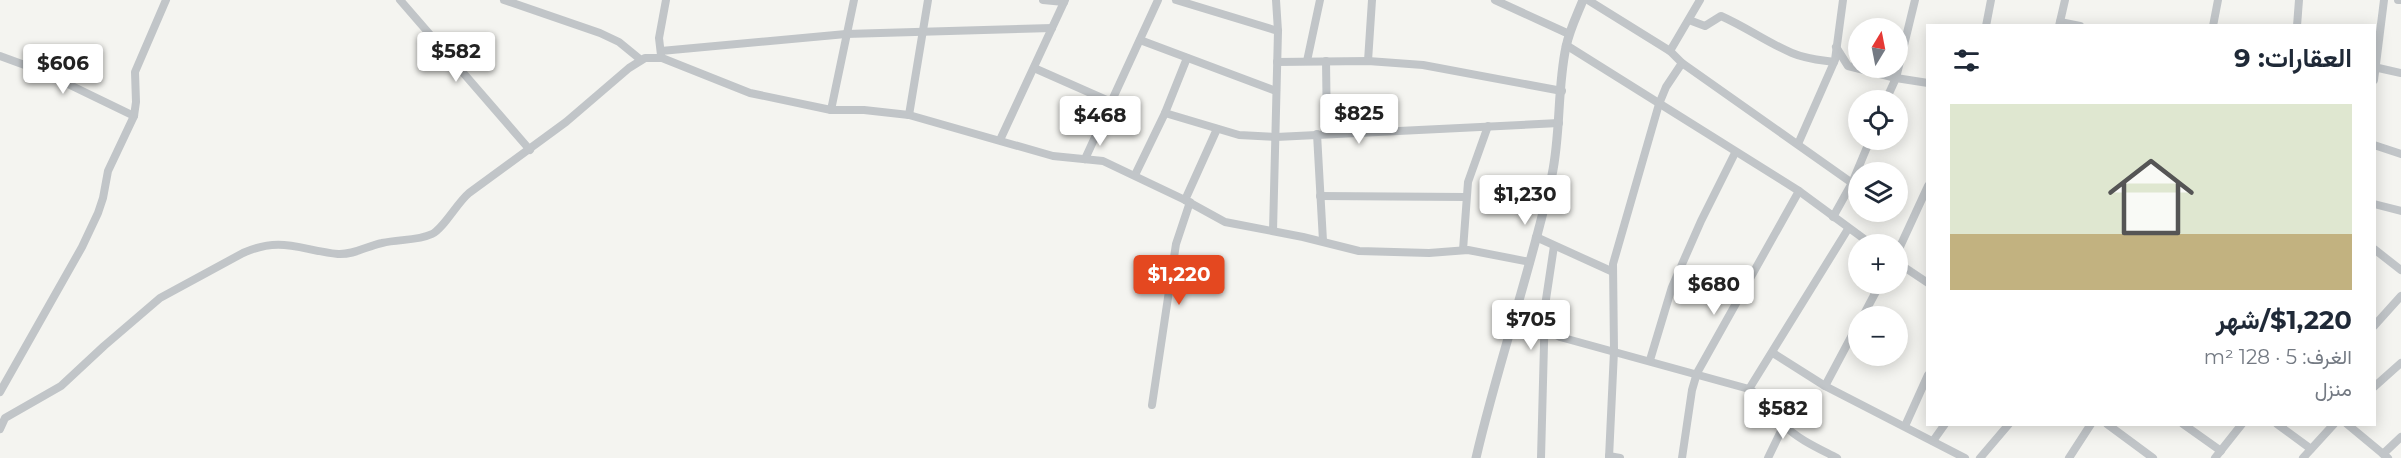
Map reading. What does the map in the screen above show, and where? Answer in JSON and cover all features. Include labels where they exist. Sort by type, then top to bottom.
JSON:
[{"type":"street","points":[[0,392],[82,247],[103,198],[108,171],[134,116],[135,72],[166,0]]},
{"type":"street","points":[[400,0],[530,150]]},
{"type":"street","points":[[504,0],[600,33],[619,42],[641,60]]},
{"type":"street","points":[[661,54],[661,24],[666,0]]},
{"type":"street","points":[[831,110],[854,0]]},
{"type":"street","points":[[909,115],[928,0]]},
{"type":"street","points":[[999,140],[1065,1],[1043,0]]},
{"type":"street","points":[[1085,159],[1158,0]]},
{"type":"street","points":[[1176,0],[1278,31]]},
{"type":"street","points":[[1273,231],[1278,31],[1276,0]]},
{"type":"street","points":[[1307,61],[1320,0]]},
{"type":"street","points":[[1368,61],[1372,0]]},
{"type":"street","points":[[1495,0],[1569,34]]},
{"type":"street","points":[[1476,458],[1553,172],[1566,45],[1583,0]]},
{"type":"street","points":[[1588,0],[1670,51],[1682,63],[1848,181]]},
{"type":"street","points":[[1670,51],[1700,0]]},
{"type":"street","points":[[1798,144],[1834,62],[1843,0]]},
{"type":"street","points":[[1908,29],[1915,0]]},
{"type":"street","points":[[1986,24],[1991,0]]},
{"type":"street","points":[[2059,24],[2065,0]]},
{"type":"street","points":[[2213,24],[2218,0]]},
{"type":"street","points":[[2297,24],[2299,0]]},
{"type":"street","points":[[2384,0],[2376,67],[2401,73]]},
{"type":"street","points":[[1689,20],[1705,26],[1721,16],[1748,28],[1769,42],[1794,54],[1834,62]]},
{"type":"street","points":[[0,429],[5,418],[61,386],[160,298],[256,247],[274,244],[340,254],[364,250],[380,243],[434,234],[460,201],[530,150],[641,60],[661,54],[846,34],[1052,28]]},
{"type":"street","points":[[1140,40],[1276,91]]},
{"type":"street","points":[[1566,45],[1799,191],[1855,234]]},
{"type":"street","points":[[1836,47],[1848,66]]},
{"type":"street","points":[[661,54],[741,90],[831,110],[864,110],[909,115],[1064,159],[1103,161],[1225,222],[1323,241],[1359,251],[1437,253],[1462,250],[1530,262]]},
{"type":"street","points":[[0,56],[41,70],[134,116]]},
{"type":"street","points":[[1135,175],[1165,113],[1187,58]]},
{"type":"street","points":[[1326,61],[1327,134]]},
{"type":"street","points":[[1276,62],[1368,61],[1448,69],[1562,91]]},
{"type":"street","points":[[1620,458],[1609,457],[1614,351],[1611,271],[1659,104],[1666,87],[1682,63]]},
{"type":"street","points":[[1034,69],[1111,102]]},
{"type":"street","points":[[1891,90],[1896,78],[1926,83]]},
{"type":"street","points":[[1165,113],[1239,135],[1276,137],[1559,123]]},
{"type":"street","points":[[1462,250],[1466,197],[1471,172],[1488,126]]},
{"type":"street","points":[[1152,405],[1176,244],[1187,201],[1217,129]]},
{"type":"street","points":[[1317,134],[1323,241]]},
{"type":"street","points":[[2376,146],[2401,154]]},
{"type":"street","points":[[1650,360],[1672,287],[1701,221],[1736,153]]},
{"type":"street","points":[[1833,217],[1848,189]]},
{"type":"street","points":[[1906,234],[1926,190]]},
{"type":"street","points":[[1683,458],[1696,373],[1799,191]]},
{"type":"street","points":[[1320,196],[1466,197]]},
{"type":"street","points":[[2376,205],[2401,211]]},
{"type":"street","points":[[1749,389],[1848,229]]},
{"type":"street","points":[[1536,237],[1611,271]]},
{"type":"street","points":[[1541,458],[1545,306],[1554,246]]},
{"type":"street","points":[[2376,251],[2401,270]]},
{"type":"street","points":[[1908,270],[1926,282]]},
{"type":"street","points":[[2376,324],[2401,296]]},
{"type":"street","points":[[1512,319],[1526,321],[1544,331],[1749,389],[1768,402],[1784,425],[1797,436],[1837,458]]},
{"type":"street","points":[[1825,386],[1848,343]]},
{"type":"street","points":[[1773,353],[1825,386],[1965,458]]},
{"type":"street","points":[[2376,385],[2401,363]]},
{"type":"street","points":[[1905,426],[1926,379]]},
{"type":"street","points":[[1768,458],[1784,425]]},
{"type":"street","points":[[1933,441],[1944,426]]},
{"type":"street","points":[[1980,458],[2006,426]]},
{"type":"street","points":[[2069,458],[2090,426]]},
{"type":"street","points":[[2110,426],[2153,458]]},
{"type":"street","points":[[2186,426],[2221,451]]},
{"type":"street","points":[[2215,458],[2240,426]]},
{"type":"street","points":[[2282,426],[2311,449]]},
{"type":"street","points":[[2303,458],[2332,426]]},
{"type":"street","points":[[2349,426],[2385,456],[2401,437]]}]
